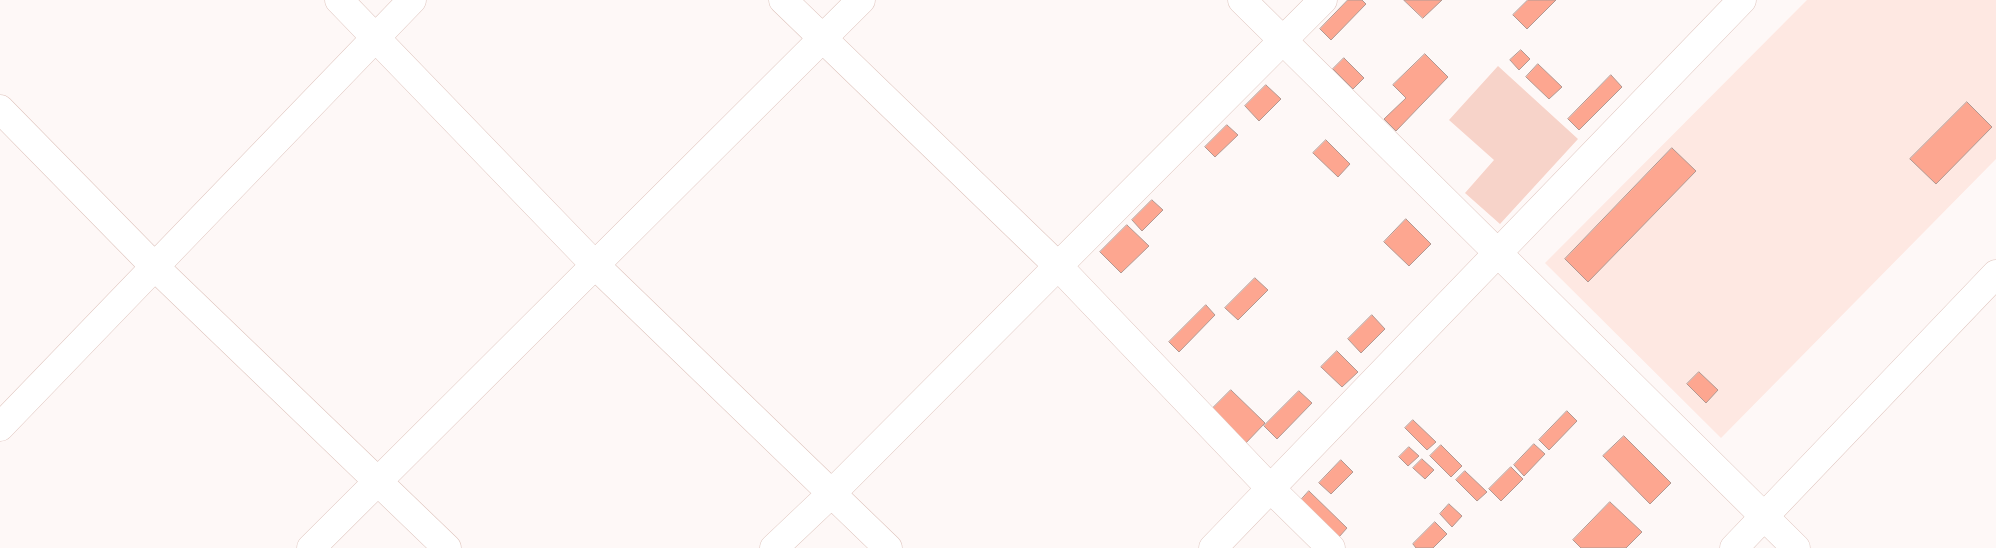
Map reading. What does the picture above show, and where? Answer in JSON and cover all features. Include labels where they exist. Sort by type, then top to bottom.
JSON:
[{"type":"main road","points":[[339,0],[595,265],[888,548]]},
{"type":"main road","points":[[0,428],[412,0]]},
{"type":"main road","points":[[784,0],[1057,265],[1271,489],[1331,548]]},
{"type":"main road","points":[[311,548],[861,0]]},
{"type":"main road","points":[[1242,0],[1796,548]]},
{"type":"main road","points":[[774,548],[832,493],[1322,0]]},
{"type":"main road","points":[[1213,548],[1496,253],[1728,5]]},
{"type":"main road","points":[[0,109],[154,266],[447,548]]},
{"type":"main road","points":[[1734,548],[1995,277]]},
{"type":"shaded area","points":[[1807,0],[1996,0],[1996,159],[1721,438],[1545,263]]},
{"type":"shaded area","points":[[1498,66],[1578,139],[1500,224],[1465,193],[1494,160],[1449,120]]},
{"type":"building","points":[[1348,0],[1362,0],[1366,4],[1331,40],[1320,29]]},
{"type":"building","points":[[1404,0],[1442,0],[1423,18]]},
{"type":"building","points":[[1528,0],[1556,0],[1527,29],[1513,15]]},
{"type":"building","points":[[1521,50],[1530,59],[1519,70],[1510,60]]},
{"type":"building","points":[[1425,54],[1448,77],[1396,131],[1384,119],[1406,98],[1393,85]]},
{"type":"building","points":[[1344,58],[1364,78],[1353,89],[1333,69]]},
{"type":"building","points":[[1538,64],[1562,87],[1549,99],[1526,77]]},
{"type":"building","points":[[1611,75],[1622,87],[1579,130],[1568,119]]},
{"type":"building","points":[[1266,85],[1281,99],[1259,121],[1245,106]]},
{"type":"building","points":[[1967,102],[1992,127],[1936,184],[1910,159]]},
{"type":"building","points":[[1227,125],[1238,135],[1215,157],[1205,147]]},
{"type":"building","points":[[1326,140],[1350,164],[1338,177],[1313,153]]},
{"type":"building","points":[[1672,148],[1696,171],[1588,282],[1565,259]]},
{"type":"building","points":[[1152,200],[1163,210],[1142,231],[1132,220]]},
{"type":"building","points":[[1406,219],[1431,244],[1409,266],[1384,242]]},
{"type":"building","points":[[1127,225],[1149,246],[1121,273],[1100,252]]},
{"type":"building","points":[[1255,278],[1268,290],[1238,320],[1225,308]]},
{"type":"building","points":[[1206,305],[1215,315],[1179,352],[1169,342]]},
{"type":"building","points":[[1372,315],[1385,329],[1361,353],[1348,339]]},
{"type":"building","points":[[1337,351],[1358,372],[1342,387],[1321,367]]},
{"type":"building","points":[[1699,372],[1718,390],[1706,403],[1687,384]]},
{"type":"building","points":[[1231,390],[1265,423],[1243,446],[1209,412]]},
{"type":"building","points":[[1299,391],[1312,403],[1277,439],[1264,426]]},
{"type":"building","points":[[1567,411],[1577,421],[1549,450],[1539,440]]},
{"type":"building","points":[[1413,420],[1436,442],[1427,450],[1405,428]]},
{"type":"building","points":[[1624,436],[1671,483],[1650,504],[1603,456]]},
{"type":"building","points":[[1534,444],[1545,454],[1524,476],[1514,465]]},
{"type":"building","points":[[1441,445],[1462,466],[1451,477],[1430,456]]},
{"type":"building","points":[[1409,447],[1419,456],[1408,466],[1399,457]]},
{"type":"building","points":[[1422,459],[1434,470],[1425,479],[1413,468]]},
{"type":"building","points":[[1341,460],[1353,472],[1331,494],[1319,483]]},
{"type":"building","points":[[1511,467],[1523,479],[1501,501],[1489,489]]},
{"type":"building","points":[[1465,471],[1487,492],[1477,501],[1456,480]]},
{"type":"building","points":[[1309,491],[1347,528],[1339,537],[1301,500]]},
{"type":"building","points":[[1610,502],[1642,532],[1626,548],[1581,548],[1573,540]]},
{"type":"building","points":[[1449,504],[1462,516],[1452,527],[1440,514]]},
{"type":"building","points":[[1435,522],[1447,534],[1433,548],[1416,548],[1413,544]]}]
